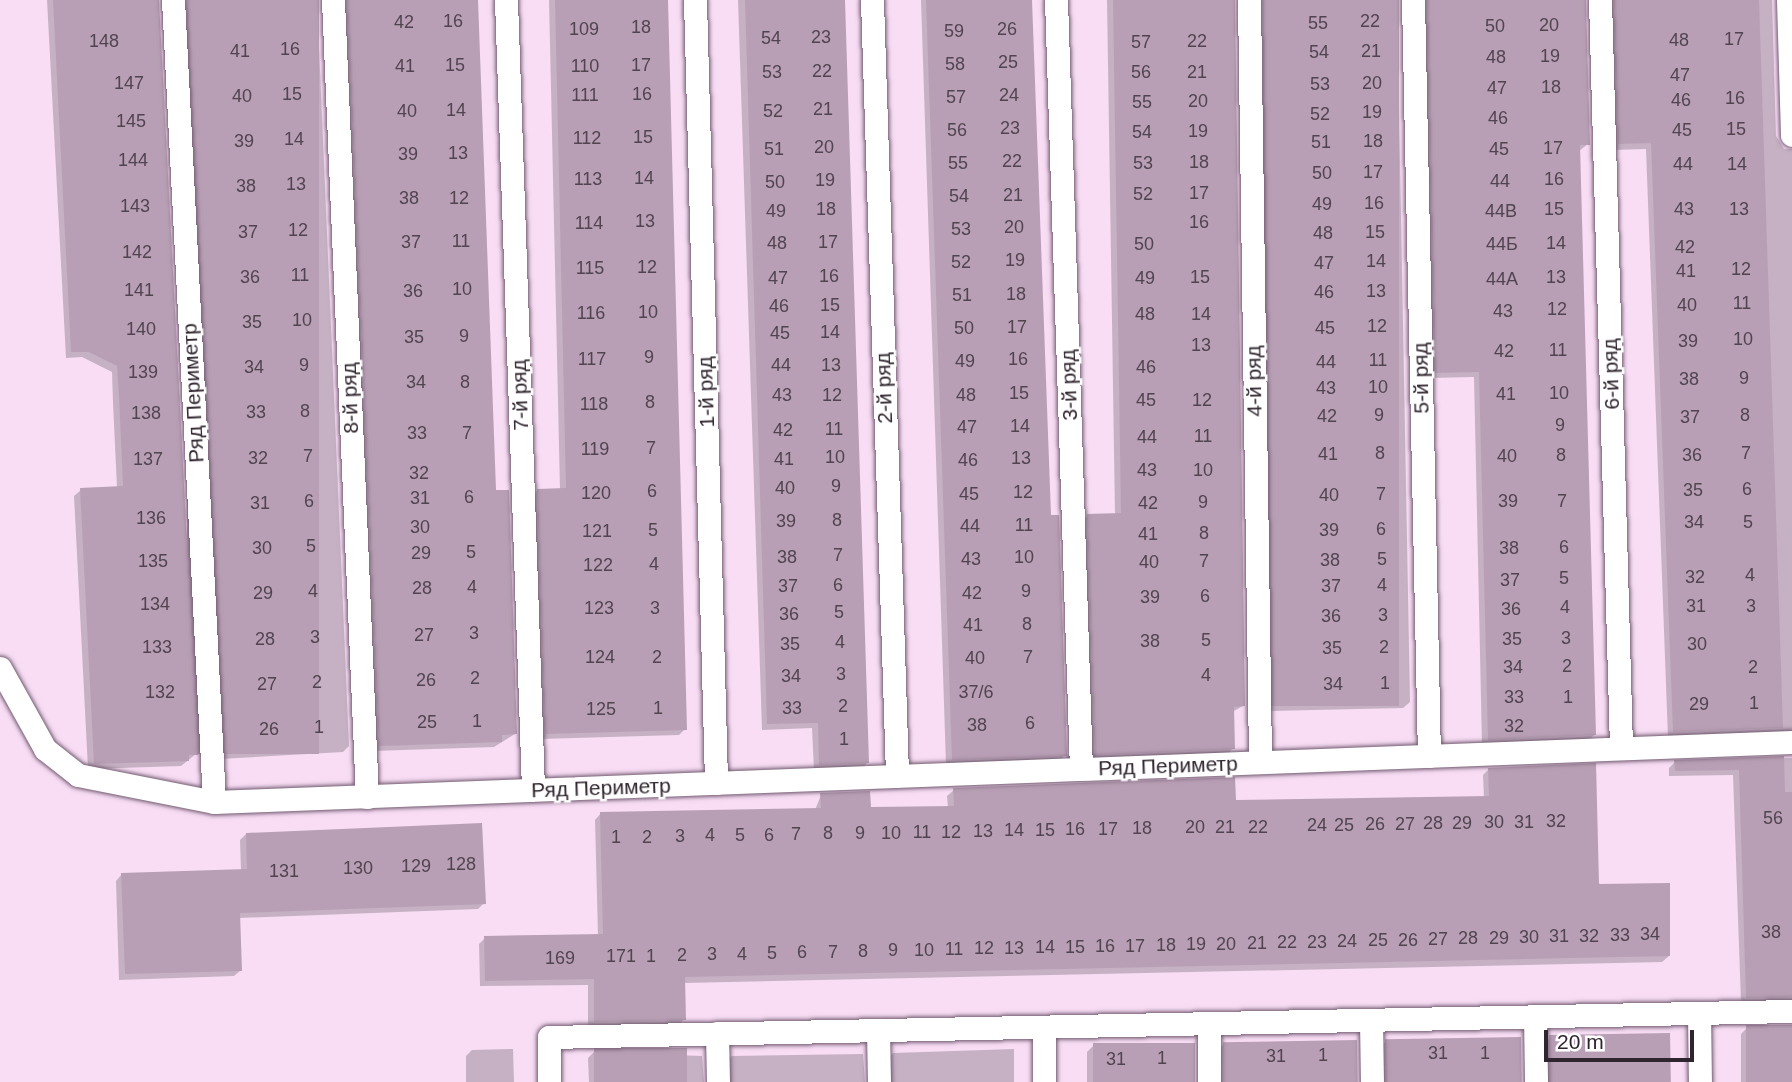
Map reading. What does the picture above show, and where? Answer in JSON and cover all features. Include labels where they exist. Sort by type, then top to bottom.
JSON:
[{"type":"lane","name":"Ряд Периметр","points":[[173,0],[214,802],[1792,742]]},
{"type":"lane","name":"8-й ряд","points":[[333,0],[367,797]]},
{"type":"lane","name":"7-й ряд","points":[[506,0],[533,790]]},
{"type":"lane","name":"1-й ряд","points":[[695,0],[716,783]]},
{"type":"lane","name":"2-й ряд","points":[[872,0],[897,776]]},
{"type":"lane","name":"3-й ряд","points":[[1056,0],[1082,769]]},
{"type":"lane","name":"4-й ряд","points":[[1248,0],[1260,762]]},
{"type":"lane","name":"5-й ряд","points":[[1413,0],[1429,756]]},
{"type":"lane","name":"6-й ряд","points":[[1600,0],[1621,748]]},
{"type":"lane","points":[[1788,0],[1792,135]]},
{"type":"lane","points":[[0,667],[45,749],[78,775],[214,802]]},
{"type":"lane","points":[[549,1082],[549,1037],[1792,1011]]},
{"type":"lane","points":[[1699,1013],[1700,1082]]},
{"type":"lane","points":[[1535,1016],[1536,1082]]},
{"type":"lane","points":[[1371,1020],[1372,1082]]},
{"type":"lane","points":[[1209,1023],[1209,1082]]},
{"type":"lane","points":[[1044,1027],[1044,1082]]},
{"type":"lane","points":[[878,1030],[878,1082]]},
{"type":"lane","points":[[717,1033],[718,1082]]},
{"type":"building","points":[[53,0],[159,0],[198,755],[189,755],[189,761],[94,764],[80,488],[123,486],[119,396],[117,366],[89,352],[71,352]]},
{"type":"building","points":[[187,0],[319,0],[319,754],[187,754]]},
{"type":"building","points":[[347,0],[478,0],[496,490],[509,490],[517,734],[502,735],[502,742],[379,746]]},
{"type":"building","points":[[555,0],[668,0],[687,730],[545,734],[537,489],[566,488]]},
{"type":"building","points":[[745,0],[845,0],[869,763],[819,765],[818,723],[767,724]]},
{"type":"building","points":[[926,0],[1032,0],[1051,515],[1059,515],[1067,756],[952,760]]},
{"type":"building","points":[[1113,0],[1235,0],[1245,706],[1234,707],[1235,749],[1095,755],[1087,514],[1121,513]]},
{"type":"building","points":[[1263,0],[1399,0],[1399,706],[1263,706]]},
{"type":"building","points":[[1427,0],[1586,0],[1590,145],[1580,145],[1596,735],[1488,740],[1479,372],[1435,373]]},
{"type":"building","points":[[1614,0],[1759,0],[1783,728],[1673,732],[1651,143],[1618,144]]},
{"type":"building","points":[[1784,756],[1785,792],[1792,792],[1792,997],[1746,998],[1739,770],[1675,771],[1674,760]]},
{"type":"building","points":[[1596,763],[1599,884],[1670,883],[1670,956],[685,977],[686,1020],[594,1022],[594,979],[485,981],[484,936],[603,934],[600,812],[821,808],[820,793],[870,791],[871,807],[954,806],[953,788],[1235,777],[1236,800],[1489,796],[1488,768]]},
{"type":"building","points":[[482,823],[486,904],[240,913],[242,971],[125,974],[121,873],[247,869],[246,833]]},
{"type":"building","points":[[1746,1025],[1792,1025],[1792,1082],[1746,1082]]},
{"type":"building","points":[[1670,1033],[1671,1082],[1550,1082],[1549,1035]]},
{"type":"building","points":[[1521,1037],[1522,1082],[1386,1082],[1385,1039]]},
{"type":"building","points":[[1357,1040],[1358,1082],[1224,1082],[1223,1042]]},
{"type":"building","points":[[1093,1043],[1195,1043],[1195,1082],[1093,1082]]},
{"type":"building","points":[[594,1048],[687,1048],[687,1082],[594,1082]]}]
